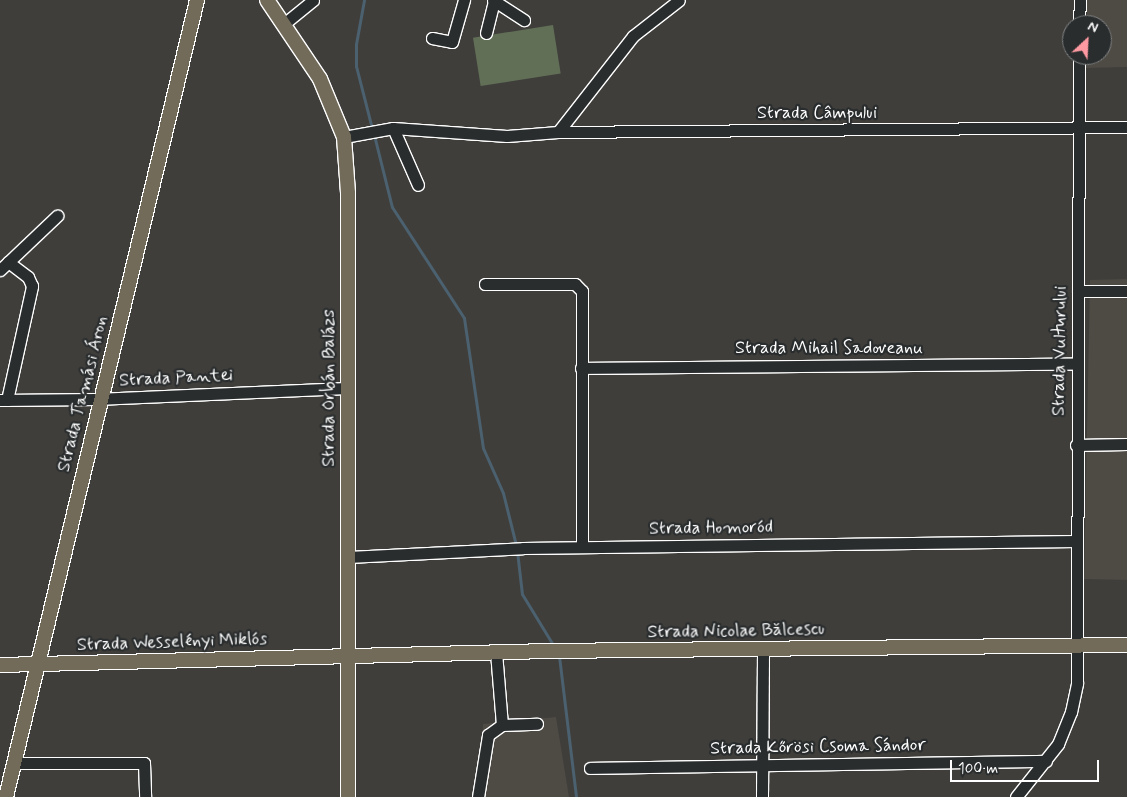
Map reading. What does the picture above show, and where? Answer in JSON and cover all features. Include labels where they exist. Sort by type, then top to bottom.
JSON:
[{"type":"main road","name":"Strada Tamási Áron","points":[[6,797],[36,665],[197,0]]},
{"type":"main road","name":"Strada Orbán Balázs","points":[[267,0],[285,23],[320,79],[344,137],[348,193],[348,556],[346,656],[348,797]]},
{"type":"main road","name":"Strada Nicolae Bălcescu","points":[[346,656],[548,651],[1127,645]]},
{"type":"main road","name":"Strada Wesselényi Miklós","points":[[0,665],[224,657],[346,656]]},
{"type":"street","points":[[285,23],[313,0]]},
{"type":"street","points":[[432,38],[452,42],[464,0]]},
{"type":"street","points":[[486,33],[494,0],[524,20]]},
{"type":"street","points":[[558,132],[633,36],[679,0]]},
{"type":"street","points":[[1079,15],[1080,0]]},
{"type":"street","name":"Strada Vulturului","points":[[1016,797],[1046,761],[1071,712],[1077,683],[1076,445],[1079,65]]},
{"type":"street","name":"Strada Câmpului","points":[[344,137],[393,128],[507,136],[558,132],[1077,129],[1127,127]]},
{"type":"street","points":[[393,128],[418,184]]},
{"type":"street","name":"Strada Pantei","points":[[57,216],[4,266],[28,277],[32,286],[4,400],[101,399],[347,388]]},
{"type":"street","points":[[485,284],[575,284],[581,287],[582,547]]},
{"type":"street","points":[[1078,291],[1127,291]]},
{"type":"street","name":"Strada Mihail Sadoveanu","points":[[582,368],[1077,364]]},
{"type":"street","points":[[1076,445],[1127,444]]},
{"type":"street","name":"Strada Homoród","points":[[348,556],[518,548],[1076,541]]},
{"type":"street","points":[[762,797],[763,650]]},
{"type":"street","points":[[496,652],[502,725]]},
{"type":"street","points":[[478,797],[488,735],[502,725],[537,724]]},
{"type":"street","name":"Strada Kőrösi Csoma Sándor","points":[[590,768],[1046,761]]},
{"type":"street","points":[[14,763],[144,763],[145,797]]},
{"type":"shaded area","points":[[1087,0],[1127,0],[1127,67],[1086,68],[1086,65],[1112,65],[1112,15],[1087,15]]},
{"type":"shaded area","points":[[1127,279],[1127,580],[1084,579],[1090,280]]},
{"type":"shaded area","points":[[556,717],[569,797],[475,797],[483,758],[483,724]]},
{"type":"green space","points":[[553,25],[561,73],[481,86],[473,38]]},
{"type":"waterway","points":[[364,0],[356,44],[356,66],[372,129]]},
{"type":"waterway","points":[[374,135],[392,207],[464,318],[483,448],[503,493],[516,545]]},
{"type":"waterway","points":[[517,551],[522,594],[555,648]]},
{"type":"waterway","points":[[559,656],[576,797]]}]
